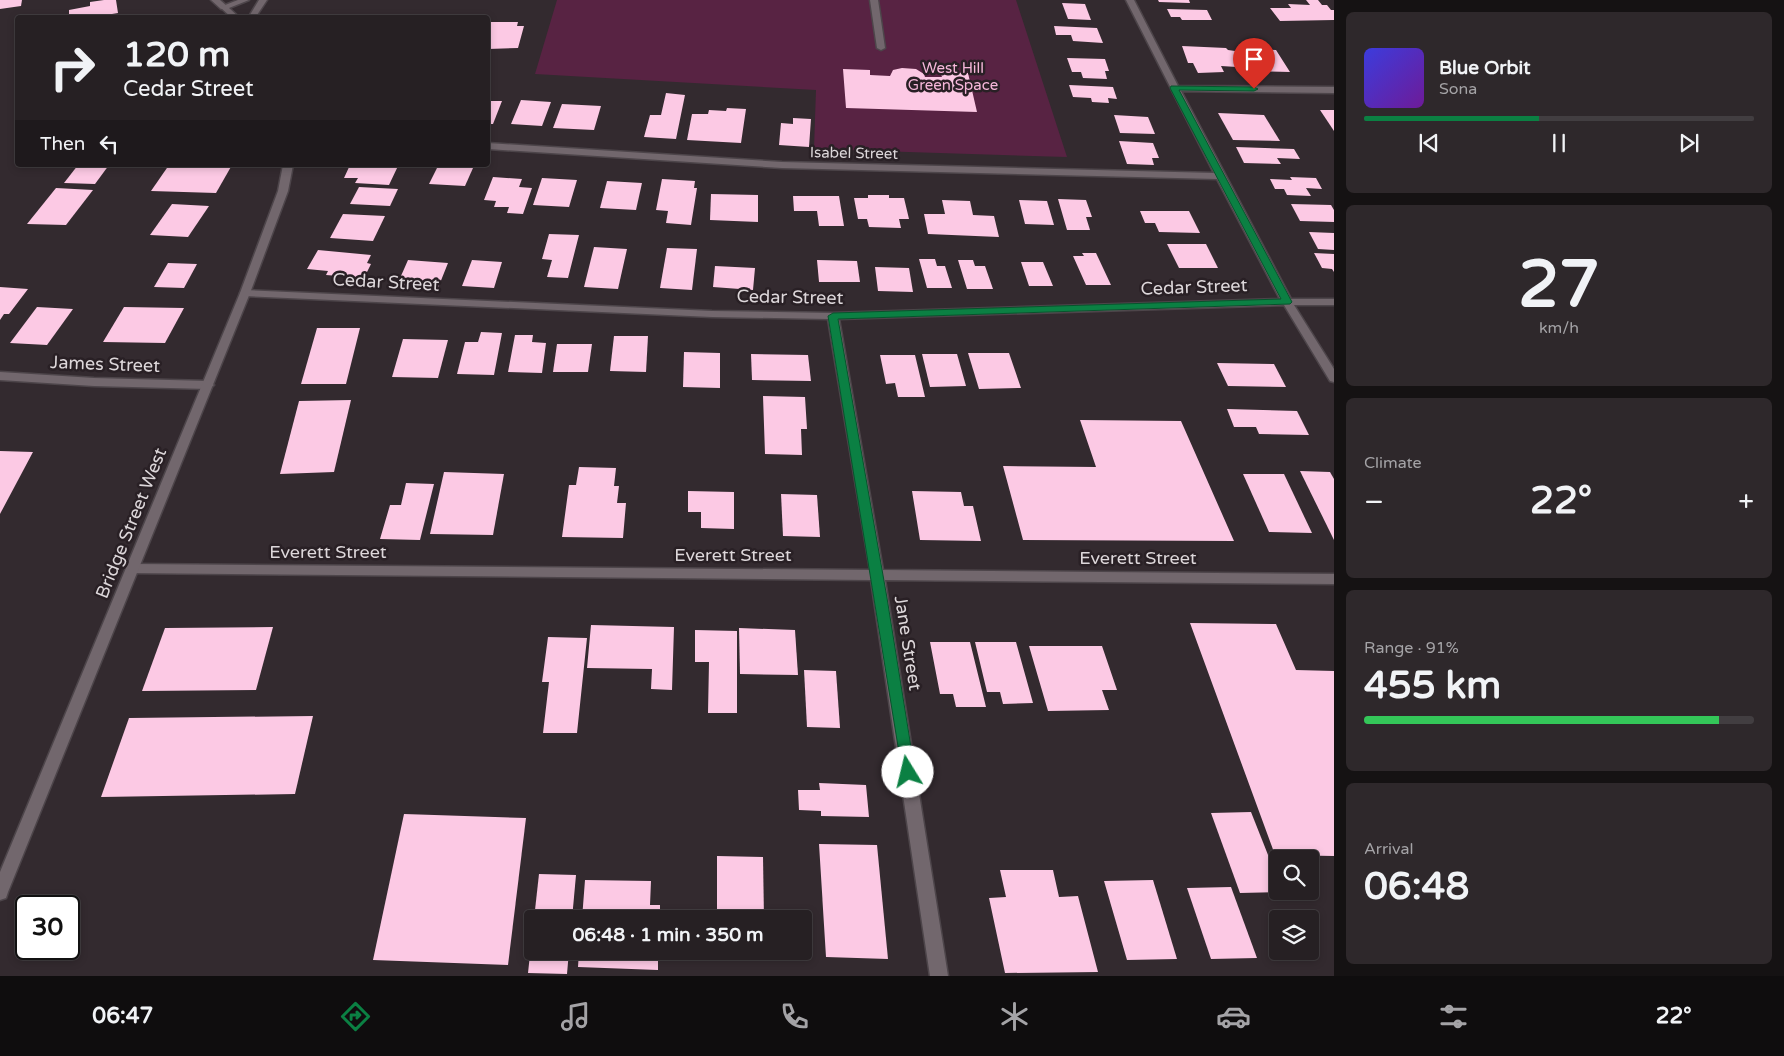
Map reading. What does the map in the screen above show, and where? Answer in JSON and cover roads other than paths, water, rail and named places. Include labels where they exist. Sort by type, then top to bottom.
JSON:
[{"type":"street","points":[[215,0],[233,15]]},
{"type":"street","points":[[224,7],[245,0]]},
{"type":"street","points":[[253,15],[263,0]]},
{"type":"street","points":[[874,0],[881,48]]},
{"type":"street","points":[[1130,0],[1174,88],[1287,302],[1334,378]]},
{"type":"street","points":[[1174,88],[1334,90]]},
{"type":"street","name":"Isabel Street","points":[[490,146],[782,165],[1220,176]]},
{"type":"street","name":"Bridge Street West","points":[[0,892],[245,293],[283,191],[288,167]]},
{"type":"street","name":"Cedar Street","points":[[245,293],[702,313],[833,316],[1334,302]]},
{"type":"street","name":"Jane Street","points":[[833,316],[877,575],[939,976]]},
{"type":"street","name":"James Street","points":[[0,376],[94,382],[208,385]]},
{"type":"street","name":"Everett Street","points":[[132,569],[1334,579]]},
{"type":"park label","name":"West Hill Green Space","points":[[953,76]]}]
